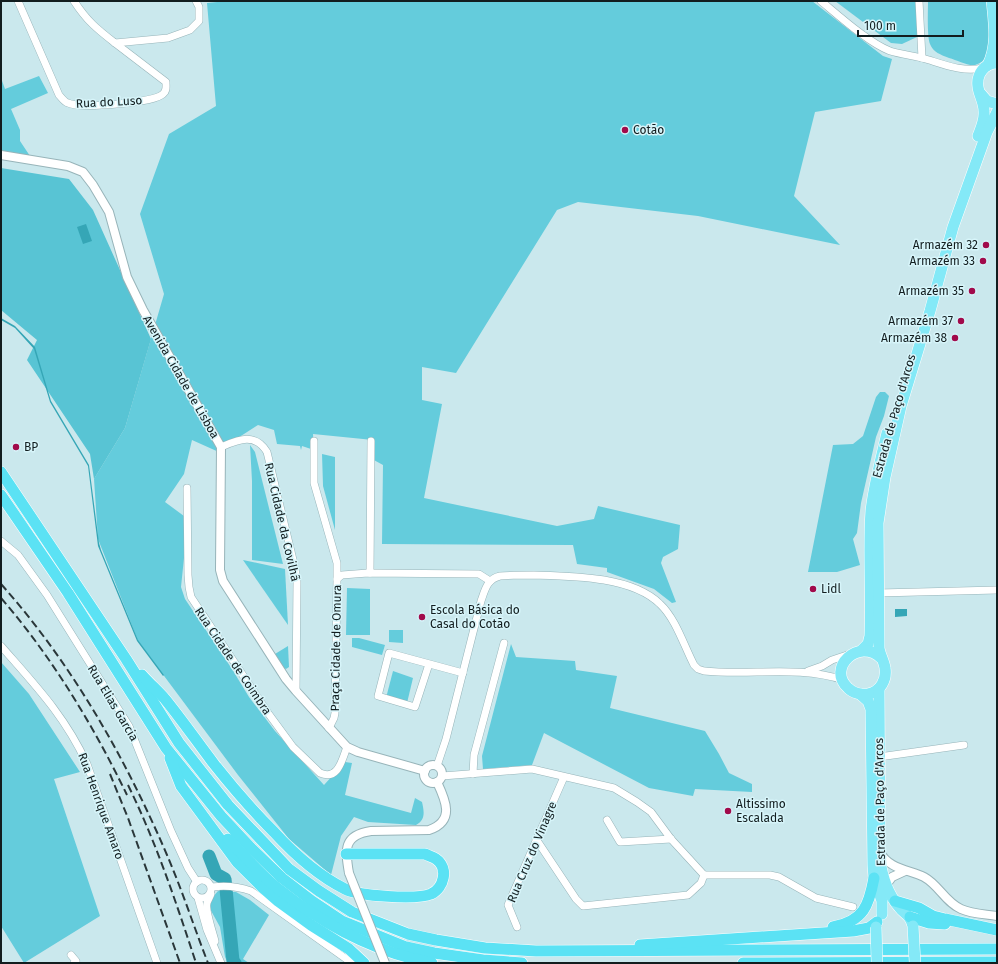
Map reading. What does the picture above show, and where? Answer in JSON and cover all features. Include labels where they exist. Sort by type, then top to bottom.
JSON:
[{"type":"highway","points":[[1,472],[126,659],[179,743],[228,805],[289,869],[319,891],[352,912],[408,934],[436,940],[485,948],[536,951],[997,949]]},
{"type":"highway","points":[[1,495],[72,599],[166,748],[221,816],[282,878],[312,901],[342,921],[406,947],[434,953],[483,960],[522,963]]},
{"type":"highway","points":[[126,659],[164,699],[243,800],[304,863],[322,876],[345,889],[357,893],[397,896],[422,896],[432,893],[437,890],[443,880],[443,869],[441,864],[437,859],[425,854],[346,854]]},
{"type":"highway","points":[[166,748],[181,786],[238,862],[266,891],[294,914],[349,949],[364,963]]},
{"type":"highway","points":[[200,810],[275,886],[310,912],[346,934],[387,951],[432,963]]},
{"type":"highway","points":[[802,934],[814,930],[840,926],[855,918],[862,912],[869,901],[874,878]]},
{"type":"highway","points":[[905,913],[919,908],[933,916],[945,920],[997,930]]},
{"type":"highway","points":[[905,913],[929,923],[997,930]]},
{"type":"highway","points":[[620,951],[636,945],[861,930],[868,928],[878,921]]},
{"type":"highway","points":[[743,963],[997,962]]},
{"type":"main road","points":[[977,83],[978,76],[990,65],[992,56],[994,44],[992,1]]},
{"type":"main road","name":"Estrada de Paço d'Arcos","points":[[877,963],[878,921],[882,901],[874,878],[872,848],[871,708],[868,701],[860,694],[849,689],[843,680],[841,670],[848,658],[868,644],[870,636],[871,517],[877,474],[900,386],[913,349],[948,218],[984,119],[984,107],[977,83]]},
{"type":"main road","points":[[981,94],[987,101],[997,104]]},
{"type":"main road","name":"Estrada de Paço d'Arcos","points":[[915,963],[905,913],[886,885],[881,869],[879,689],[884,681],[885,668],[881,658],[879,636],[878,523],[885,477],[901,406],[930,311],[953,227],[987,132],[997,112]]},
{"type":"main road","points":[[858,652],[872,651],[881,658]]},
{"type":"main road","points":[[860,694],[874,693],[879,689]]},
{"type":"main road","points":[[878,921],[891,909],[905,913]]},
{"type":"street","name":"Rua do Luso","points":[[18,1],[59,95],[68,103],[85,106],[136,102],[151,100],[160,97],[165,93],[166,82],[115,42]]},
{"type":"street","points":[[74,1],[92,26],[115,42],[168,38],[190,30],[199,21],[199,7],[196,1]]},
{"type":"street","points":[[820,1],[871,41],[897,53],[922,58],[960,69],[970,70],[990,65]]},
{"type":"street","points":[[919,1],[922,58]]},
{"type":"street","points":[[960,69],[977,83]]},
{"type":"street","name":"Avenida Cidade de Lisboa","points":[[1,155],[68,166],[83,172],[110,212],[127,277],[142,310],[221,447],[220,570],[223,581],[286,679],[347,747],[358,752],[425,771]]},
{"type":"street","name":"Rua Cidade da Covilhã","points":[[221,447],[241,440],[249,439],[259,443],[266,452],[295,568],[297,582],[296,691]]},
{"type":"street","points":[[314,441],[314,483],[337,563],[337,579]]},
{"type":"street","points":[[370,441],[370,572]]},
{"type":"street","name":"Rua Cidade de Coimbra","points":[[187,488],[189,587],[191,597],[268,713],[293,747],[320,773],[330,775],[336,771],[347,747]]},
{"type":"street","name":"Rua Elias Garcia","points":[[1,541],[18,555],[47,595],[129,726],[171,830],[188,868],[197,882]]},
{"type":"street","name":"Praça Cidade de Omura","points":[[329,728],[335,714],[337,579],[342,575],[370,572],[479,574],[490,581]]},
{"type":"street","points":[[437,766],[481,601],[490,581],[495,577],[504,575],[570,575],[607,580],[623,584],[648,594],[666,610],[694,665],[698,669],[710,672],[802,672],[826,674],[843,680]]},
{"type":"street","points":[[878,593],[997,590]]},
{"type":"street","points":[[473,774],[474,755],[504,643]]},
{"type":"street","name":"Rua Henrique Amaro","points":[[1,646],[52,705],[77,743],[87,764],[157,963]]},
{"type":"street","points":[[802,672],[814,669],[832,660],[858,652]]},
{"type":"street","points":[[429,664],[416,707],[378,696],[389,653],[463,673]]},
{"type":"street","points":[[879,757],[964,745]]},
{"type":"street","points":[[385,963],[349,873],[346,854],[348,845],[350,840],[362,832],[429,830],[442,823],[445,817],[446,809],[439,779],[441,770],[437,766],[431,765],[425,771],[425,776],[427,780],[432,782],[439,779],[473,774],[526,769],[614,788],[651,812],[671,839],[704,875],[770,875],[778,877],[816,898],[853,907]]},
{"type":"street","name":"Rua Cruz do Vinagre","points":[[517,927],[508,905],[564,777]]},
{"type":"street","points":[[607,820],[620,842],[671,839]]},
{"type":"street","points":[[536,839],[576,899],[583,906],[688,895],[702,883],[704,875]]},
{"type":"street","points":[[880,852],[886,861],[905,871],[920,875],[930,881],[946,899],[961,909],[997,916]]},
{"type":"street","points":[[886,885],[892,876],[905,871]]},
{"type":"street","points":[[213,889],[207,881],[200,880],[193,888],[195,895],[198,898],[207,930],[221,963]]},
{"type":"street","points":[[198,898],[205,899],[213,889],[222,885],[237,886],[251,891],[352,963]]},
{"type":"street","points":[[213,889],[207,904],[207,909],[217,953]]},
{"type":"street","points":[[71,955],[76,962],[74,963]]},
{"type":"shaded area","points":[[227,1],[812,1],[883,56],[892,59],[881,101],[815,112],[794,196],[840,245],[698,216],[578,202],[557,210],[456,373],[422,367],[422,400],[442,404],[424,498],[557,526],[594,519],[598,506],[680,525],[678,549],[663,557],[661,563],[676,602],[672,603],[654,589],[607,572],[607,568],[577,564],[573,545],[382,544],[383,465],[372,459],[373,440],[313,434],[314,450],[302,446],[301,450],[300,446],[277,444],[274,430],[258,425],[230,443],[221,453],[192,440],[184,474],[165,502],[188,519],[181,587],[185,599],[249,697],[275,731],[324,785],[345,762],[352,763],[345,795],[411,813],[415,798],[422,802],[424,812],[423,818],[416,825],[368,822],[354,817],[341,836],[331,875],[289,839],[238,775],[138,641],[98,539],[94,479],[125,428],[164,294],[140,214],[169,134],[216,106],[207,3]]},
{"type":"shaded area","points":[[835,1],[917,1],[917,37],[902,44],[891,43]]},
{"type":"shaded area","points":[[928,1],[986,1],[991,37],[987,55],[982,61],[975,65],[969,65],[943,56],[933,49],[928,35]]},
{"type":"shaded area","points":[[39,76],[48,93],[11,109],[20,130],[20,141],[32,159],[1,154],[1,78],[5,89]]},
{"type":"shaded area","points":[[1,168],[69,179],[93,210],[151,339],[125,428],[94,479],[90,454],[27,360],[37,340],[1,310]]},
{"type":"shaded area","points":[[86,224],[92,241],[83,244],[77,227]]},
{"type":"shaded area","points":[[1,318],[15,326],[35,347],[51,401],[89,465],[101,550],[138,640],[164,675],[163,676],[137,641],[98,546],[88,466],[50,402],[34,349],[15,328],[1,320]]},
{"type":"shaded area","points":[[880,392],[885,392],[889,396],[884,416],[876,437],[861,503],[857,533],[853,539],[860,565],[837,572],[808,572],[833,445],[853,444],[863,436],[876,397]]},
{"type":"shaded area","points":[[250,445],[255,452],[283,564],[252,560],[252,481]]},
{"type":"shaded area","points":[[322,454],[335,457],[335,530],[323,486]]},
{"type":"shaded area","points":[[243,560],[285,569],[288,625]]},
{"type":"shaded area","points":[[347,588],[370,589],[370,635],[346,635]]},
{"type":"shaded area","points":[[895,609],[907,609],[907,616],[895,617]]},
{"type":"shaded area","points":[[389,630],[403,630],[403,643],[389,642]]},
{"type":"shaded area","points":[[352,638],[359,638],[385,645],[382,655],[352,647]]},
{"type":"shaded area","points":[[511,644],[516,657],[575,661],[576,670],[617,676],[610,708],[705,731],[729,773],[752,784],[752,792],[695,789],[693,796],[649,788],[544,733],[532,765],[483,769],[482,756]]},
{"type":"shaded area","points":[[288,646],[289,667],[286,669],[275,654]]},
{"type":"shaded area","points":[[1,662],[29,694],[80,772],[54,779],[100,916],[24,963],[1,926]]},
{"type":"shaded area","points":[[393,671],[413,678],[407,703],[386,698]]},
{"type":"shaded area","points":[[218,891],[236,892],[250,900],[269,915],[243,959],[249,963],[228,963],[225,957],[220,927],[209,907],[211,899]]},
{"type":"waterway","points":[[209,856],[216,874],[225,879],[233,961],[235,963]]},
{"type":"railway","points":[[1,584],[51,646],[74,679],[115,747],[151,818],[167,855],[208,963]]},
{"type":"railway","points":[[1,598],[37,644],[86,717],[127,795]]},
{"type":"railway","points":[[110,774],[128,818],[180,963]]},
{"type":"railway","points":[[128,785],[157,850],[196,963]]},
{"type":"place","name":"Cotão","points":[[625,130]]},
{"type":"place","name":"Armazém 32","points":[[986,245]]},
{"type":"place","name":"Armazém 33","points":[[983,261]]},
{"type":"place","name":"Armazém 35","points":[[972,291]]},
{"type":"place","name":"Armazém 37","points":[[961,321]]},
{"type":"place","name":"Armazém 38","points":[[955,338]]},
{"type":"place","name":"BP","points":[[16,447]]},
{"type":"place","name":"Lidl","points":[[813,589]]},
{"type":"place","name":"Escola Básica do Casal do Cotão","points":[[422,617]]},
{"type":"place","name":"Altissimo Escalada","points":[[728,811]]}]
